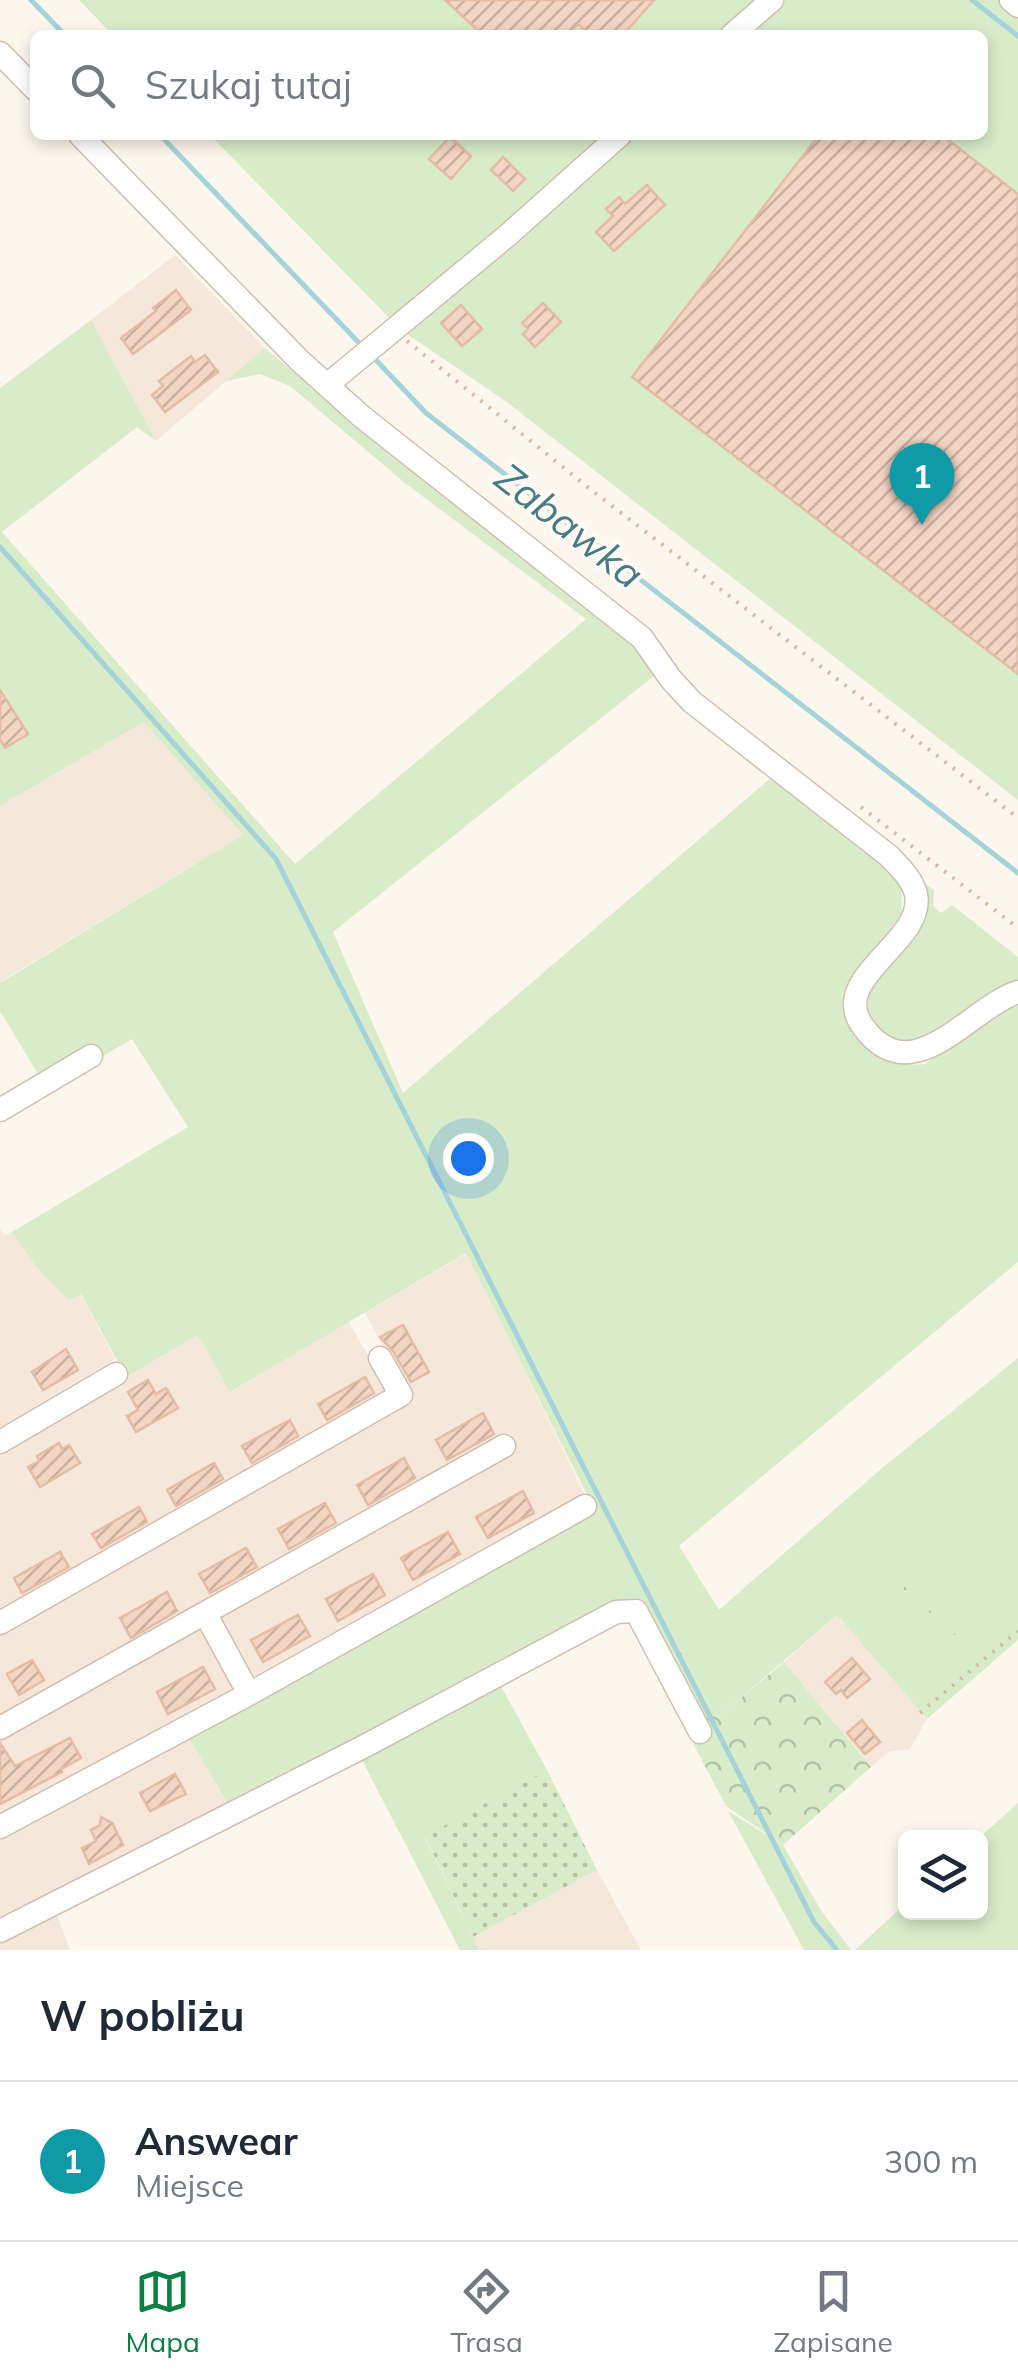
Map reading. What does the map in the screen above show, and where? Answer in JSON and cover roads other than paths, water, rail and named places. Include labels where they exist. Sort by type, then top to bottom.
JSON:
[{"type":"street","points":[[738,30],[772,0]]},
{"type":"street","points":[[1010,0],[1018,6]]},
{"type":"street","points":[[0,53],[30,84]]},
{"type":"street","points":[[85,140],[327,386],[642,638],[692,702],[889,856],[907,875],[916,896],[912,921],[861,984],[855,1002],[861,1025],[876,1040],[912,1054],[1002,997],[1018,992]]},
{"type":"street","points":[[327,386],[614,140]]},
{"type":"street","points":[[0,1110],[91,1056]]},
{"type":"street","points":[[0,1623],[401,1395],[380,1358]]},
{"type":"street","points":[[0,1442],[116,1374]]},
{"type":"street","points":[[0,1728],[504,1446]]},
{"type":"street","points":[[0,1828],[586,1506]]},
{"type":"street","points":[[0,1932],[363,1747],[616,1612],[636,1611],[700,1732]]},
{"type":"street","points":[[205,1613],[249,1694]]},
{"type":"waterway","name":"Zabawka","points":[[31,0],[60,30]]},
{"type":"waterway","points":[[972,0],[1018,36]]},
{"type":"waterway","name":"Zabawka","points":[[165,140],[362,346]]},
{"type":"waterway","name":"Zabawka","points":[[373,357],[426,413],[1018,873]]},
{"type":"waterway","points":[[0,547],[276,859],[814,1922],[837,1950]]},
{"type":"place","name":"Answear","points":[[922,525]]}]
